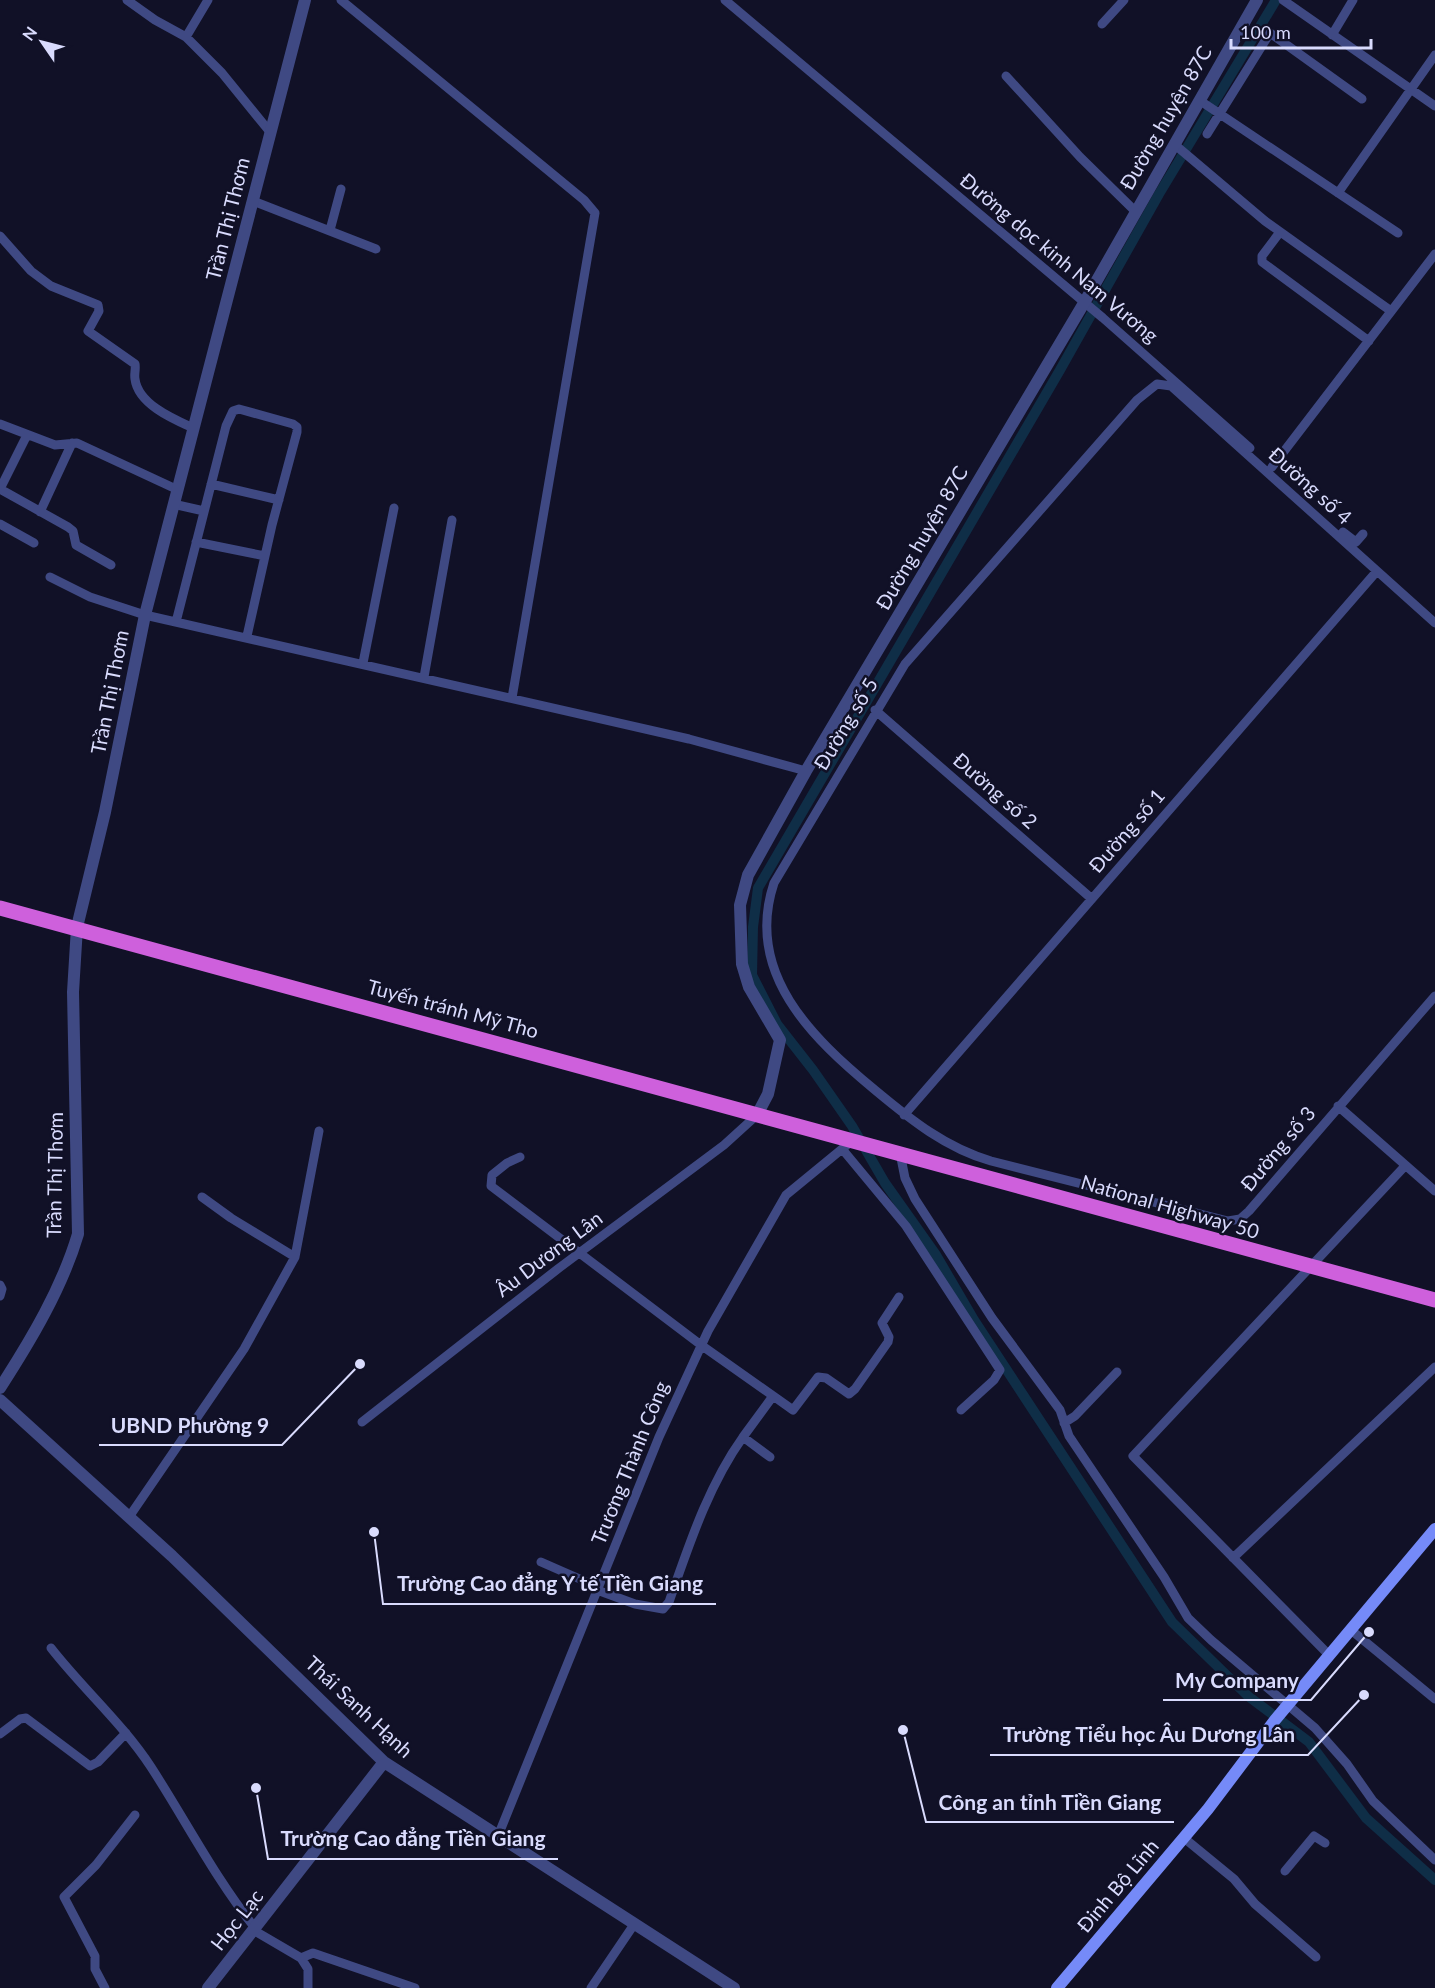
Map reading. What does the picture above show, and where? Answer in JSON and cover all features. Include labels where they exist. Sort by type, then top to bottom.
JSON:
[{"type":"highway","name":"Tuyến tránh Mỹ Tho","points":[[0,908],[77,927],[757,1115],[851,1144],[897,1152]]},
{"type":"highway","name":"National Highway 50","points":[[897,1152],[989,1168],[1172,1229],[1435,1300]]},
{"type":"main road","name":"Đinh Bộ Lĩnh","points":[[1058,1988],[1184,1838],[1275,1720],[1435,1529]]},
{"type":"street","points":[[127,0],[154,21],[186,37],[222,73],[245,105],[270,132]]},
{"type":"street","points":[[186,37],[208,0]]},
{"type":"street","name":"Trần Thị Thơm","points":[[0,1388],[26,1347],[71,1257],[78,1234],[73,992],[77,927],[175,504],[176,489],[304,0]]},
{"type":"street","points":[[341,0],[584,200],[595,213],[512,698]]},
{"type":"street","name":"Đường dọc kinh Nam Vương","points":[[725,0],[1090,308],[1272,467],[1348,537],[1356,542],[1363,534]]},
{"type":"street","points":[[1102,24],[1124,0]]},
{"type":"street","name":"Đường huyện 87C","points":[[757,1115],[768,1094],[780,1040],[745,977],[739,940],[740,905],[748,874],[806,771],[1090,308],[1135,211],[1177,147],[1257,0]]},
{"type":"street","points":[[1283,0],[1413,88],[1435,106]]},
{"type":"street","points":[[1332,34],[1353,0]]},
{"type":"street","points":[[1208,134],[1218,111],[1270,33],[1362,99]]},
{"type":"street","points":[[1338,193],[1435,55]]},
{"type":"street","points":[[1006,76],[1080,157],[1135,211]]},
{"type":"street","points":[[1202,101],[1398,233]]},
{"type":"street","points":[[1177,147],[1280,232],[1391,311]]},
{"type":"street","points":[[330,230],[341,189]]},
{"type":"street","points":[[253,201],[376,249]]},
{"type":"street","points":[[1280,232],[1262,256],[1262,262],[1369,341]]},
{"type":"street","points":[[0,236],[32,271],[51,286],[98,305],[99,311],[88,331],[135,364],[136,383],[147,399],[163,414],[193,428]]},
{"type":"street","points":[[1272,467],[1435,254]]},
{"type":"street","name":"Đường số 4","points":[[1157,384],[1171,386],[1435,623]]},
{"type":"street","name":"Đường số 5","points":[[904,1115],[842,1063],[804,1024],[780,985],[766,932],[767,911],[774,883],[897,675],[918,648],[1137,400],[1157,384]]},
{"type":"street","points":[[177,622],[201,511],[211,484],[229,417],[233,411],[239,409],[297,427],[247,636]]},
{"type":"street","points":[[0,424],[55,445],[77,443],[176,489]]},
{"type":"street","points":[[27,435],[0,489],[73,531],[76,545],[111,565]]},
{"type":"street","points":[[40,512],[72,443]]},
{"type":"street","points":[[211,484],[279,500]]},
{"type":"street","points":[[175,504],[201,511]]},
{"type":"street","points":[[363,663],[394,508]]},
{"type":"street","points":[[424,677],[452,520]]},
{"type":"street","points":[[0,524],[34,543]]},
{"type":"street","points":[[196,542],[265,556]]},
{"type":"street","name":"Đường số 1","points":[[904,1115],[1377,571]]},
{"type":"street","points":[[50,577],[114,607],[689,739],[806,771]]},
{"type":"street","name":"Đường số 2","points":[[875,710],[1092,899]]},
{"type":"street","name":"Đường số 3","points":[[904,1115],[989,1168],[1178,1208],[1228,1221],[1240,1219],[1435,996]]},
{"type":"street","points":[[1338,1107],[1435,1191]]},
{"type":"street","name":"Âu Dương Lân","points":[[362,1422],[578,1254],[724,1145],[757,1115]]},
{"type":"street","points":[[129,1517],[244,1349],[295,1257],[319,1131]]},
{"type":"street","points":[[851,1144],[1000,1370],[994,1380],[961,1410]]},
{"type":"street","name":"Trương Thành Công","points":[[498,1836],[679,1389],[701,1345],[786,1195],[851,1144]]},
{"type":"street","points":[[897,1152],[905,1178],[915,1199],[987,1311],[1060,1410],[1069,1436],[1164,1577],[1188,1618],[1210,1640],[1334,1747],[1373,1801],[1435,1860]]},
{"type":"street","points":[[520,1157],[507,1162],[492,1175],[491,1186],[578,1254],[793,1410],[821,1376],[849,1394],[888,1342],[889,1337],[882,1323],[899,1297]]},
{"type":"street","points":[[1329,1655],[1133,1456],[1405,1166]]},
{"type":"street","points":[[202,1197],[231,1218],[295,1257]]},
{"type":"street","points":[[1172,1229],[1178,1208]]},
{"type":"street","points":[[0,1285],[0,1296]]},
{"type":"street","points":[[1233,1558],[1435,1368]]},
{"type":"street","points":[[1064,1423],[1075,1416],[1117,1372]]},
{"type":"street","points":[[541,1562],[635,1605],[659,1610],[667,1606],[724,1463],[773,1396]]},
{"type":"street","name":"Thái Sanh Hạnh","points":[[0,1400],[129,1517],[384,1762],[734,1988]]},
{"type":"street","points":[[743,1437],[770,1457]]},
{"type":"street","points":[[1351,1630],[1435,1699]]},
{"type":"street","points":[[51,1648],[90,1695],[126,1733],[254,1929],[301,1958],[308,1969],[308,1988]]},
{"type":"street","points":[[0,1734],[20,1719],[26,1718],[90,1766],[94,1766],[126,1733]]},
{"type":"street","name":"Học Lạc","points":[[208,1988],[384,1762]]},
{"type":"street","points":[[105,1988],[95,1969],[95,1956],[64,1897],[96,1865],[135,1815]]},
{"type":"street","points":[[1285,1871],[1314,1836],[1325,1842]]},
{"type":"street","points":[[1184,1838],[1234,1879],[1255,1904],[1316,1957]]},
{"type":"street","points":[[591,1988],[635,1923]]},
{"type":"street","points":[[301,1958],[313,1953],[415,1988]]},
{"type":"waterway","points":[[1276,0],[1159,194],[1060,370],[758,888],[753,927],[752,975],[777,1024],[852,1126],[885,1183],[936,1255],[974,1320],[1172,1622],[1248,1696],[1309,1742],[1366,1818],[1435,1880]]},
{"type":"place","name":"UBND Phường 9","points":[[360,1364]]},
{"type":"place","name":"Trường Cao đẳng Y tế Tiền Giang","points":[[374,1532]]},
{"type":"place","name":"My Company","points":[[1369,1632]]},
{"type":"place","name":"Trường Tiểu học Âu Dương Lân","points":[[1364,1695]]},
{"type":"place","name":"Công an tỉnh Tiền Giang","points":[[903,1730]]},
{"type":"place","name":"Trường Cao đẳng Tiền Giang","points":[[256,1788]]}]
